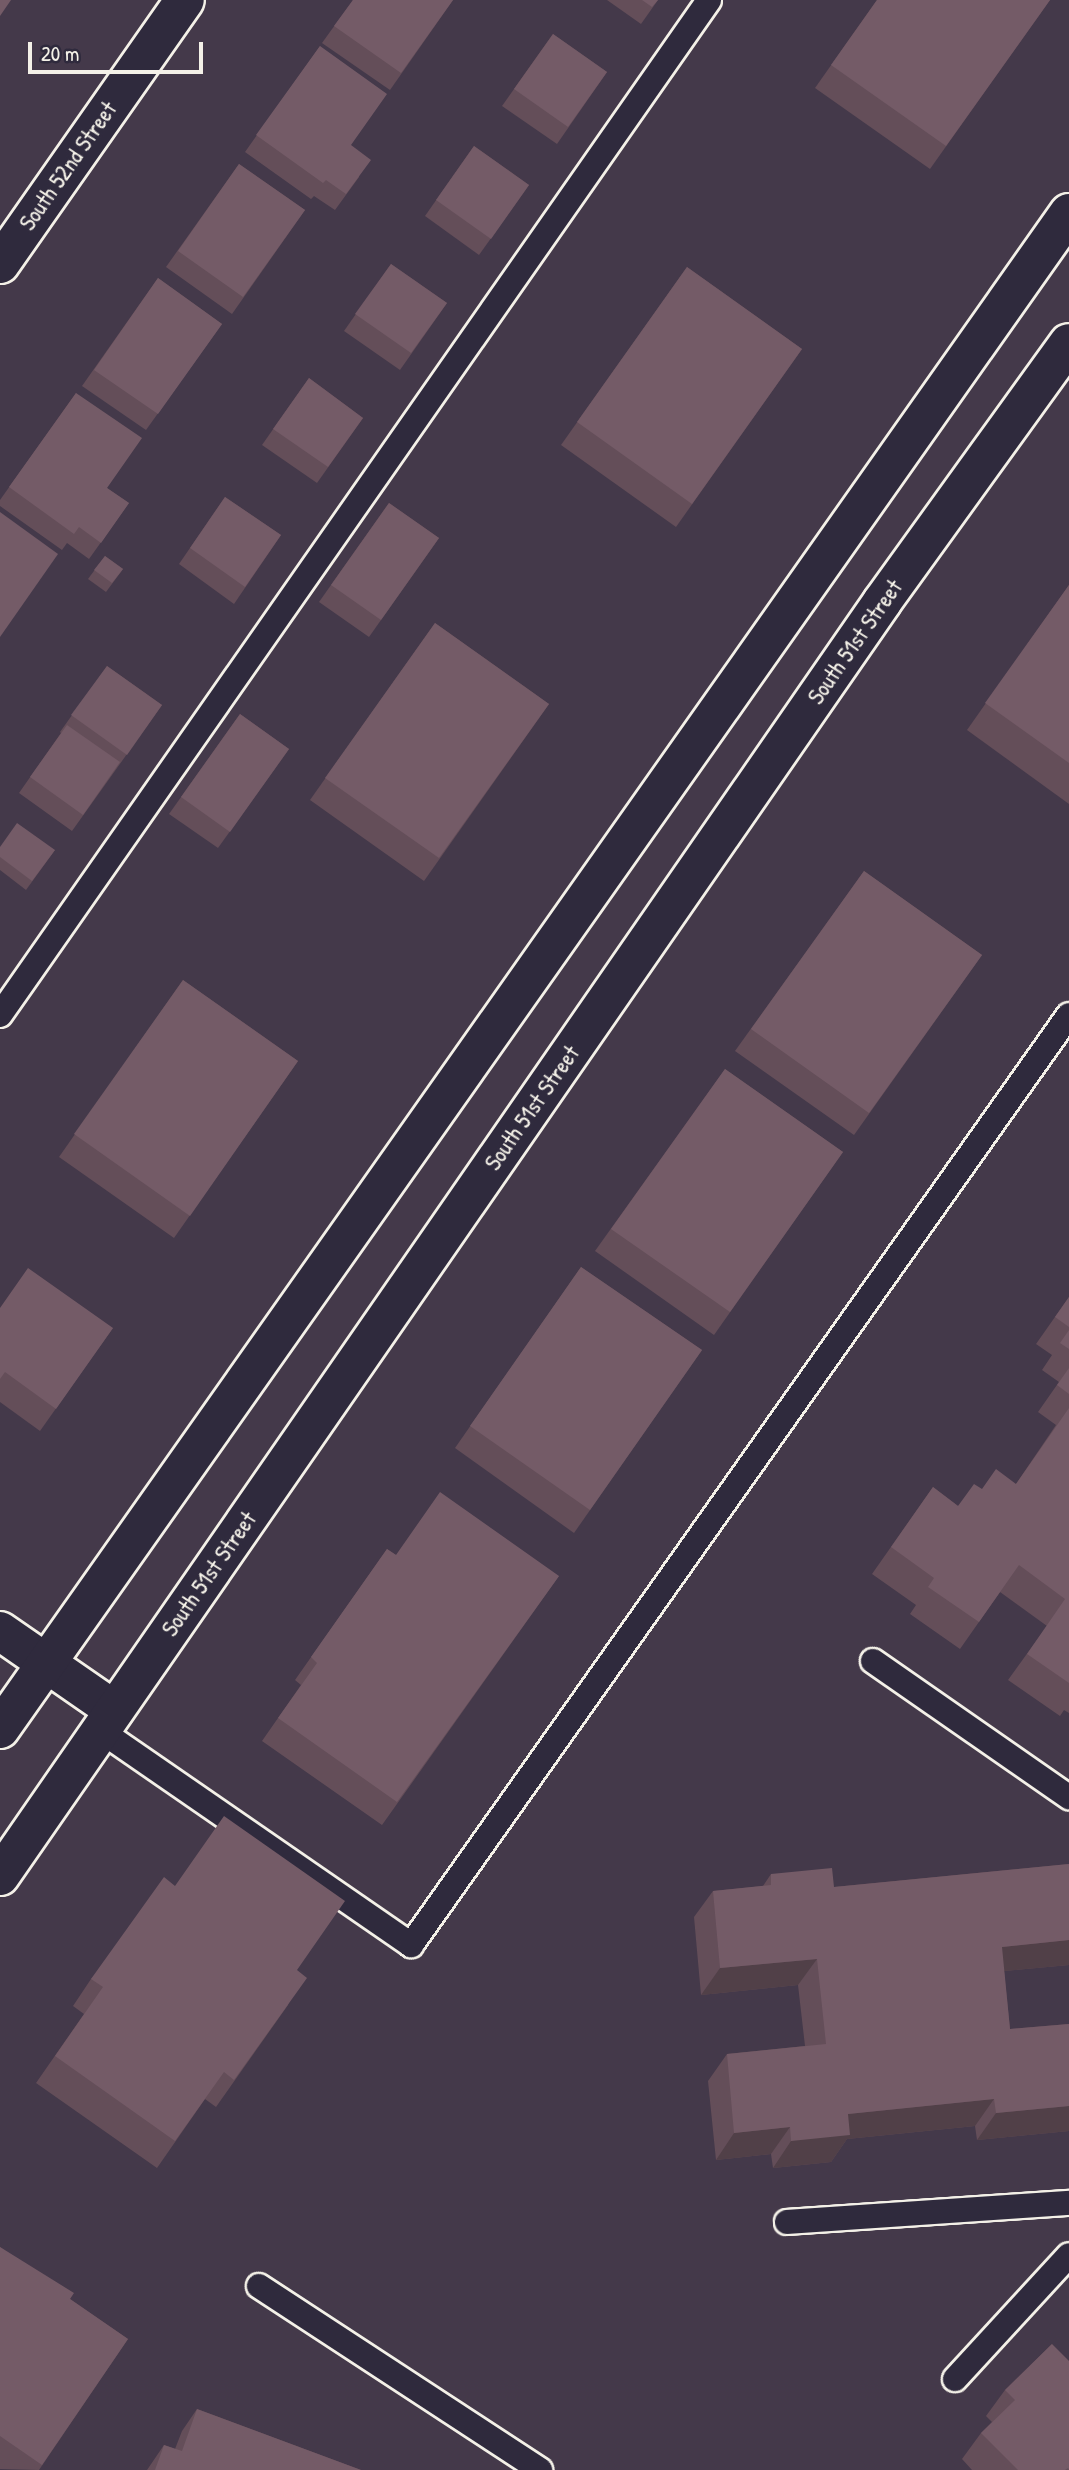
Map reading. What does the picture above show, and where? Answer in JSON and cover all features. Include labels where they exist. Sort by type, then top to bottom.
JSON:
[{"type":"street","name":"South 52nd Street","points":[[0,264],[185,0]]},
{"type":"street","points":[[0,1729],[1069,213]]},
{"type":"street","name":"South 51st Street","points":[[0,1876],[882,602],[1069,344]]},
{"type":"street","points":[[0,1631],[46,1663],[107,1721]]},
{"type":"lane","points":[[0,1015],[709,0]]},
{"type":"lane","points":[[107,1721],[411,1945],[1069,1015]]},
{"type":"lane","points":[[873,1661],[1069,1797]]},
{"type":"lane","points":[[787,2222],[1069,2203]]},
{"type":"lane","points":[[954,2379],[1069,2255]]},
{"type":"lane","points":[[259,2286],[540,2470]]},
{"type":"building","points":[[0,0],[11,0],[0,16]]},
{"type":"building","points":[[353,0],[453,0],[401,73],[334,26]]},
{"type":"building","points":[[642,0],[658,0],[652,7]]},
{"type":"building","points":[[877,0],[1050,0],[946,146],[831,65]]},
{"type":"building","points":[[553,34],[607,72],[568,127],[514,89]]},
{"type":"building","points":[[320,46],[387,94],[351,145],[371,160],[346,194],[326,180],[323,183],[256,135]]},
{"type":"building","points":[[474,146],[529,185],[491,239],[436,200]]},
{"type":"building","points":[[239,164],[305,210],[243,297],[178,251]]},
{"type":"building","points":[[391,264],[447,303],[411,353],[355,314]]},
{"type":"building","points":[[687,267],[802,349],[692,504],[577,422]]},
{"type":"building","points":[[158,278],[222,324],[158,414],[94,370]]},
{"type":"building","points":[[309,378],[363,418],[328,467],[273,429]]},
{"type":"building","points":[[76,393],[142,438],[107,488],[129,503],[101,543],[79,527],[74,534],[9,487]]},
{"type":"building","points":[[225,497],[281,535],[245,587],[190,548]]},
{"type":"building","points":[[389,503],[439,538],[381,620],[331,585]]},
{"type":"building","points":[[0,512],[58,554],[0,637]]},
{"type":"building","points":[[105,556],[123,569],[112,583],[94,570]]},
{"type":"building","points":[[1069,585],[1069,763],[985,703]]},
{"type":"building","points":[[435,623],[549,704],[439,858],[325,778]]},
{"type":"building","points":[[107,666],[162,705],[127,755],[71,715]]},
{"type":"building","points":[[240,714],[289,749],[230,832],[181,797]]},
{"type":"building","points":[[67,725],[120,762],[83,815],[30,777]]},
{"type":"building","points":[[17,823],[55,850],[32,881],[0,857],[0,847]]},
{"type":"building","points":[[864,871],[982,955],[869,1113],[751,1029]]},
{"type":"building","points":[[183,980],[298,1061],[190,1216],[74,1134]]},
{"type":"building","points":[[725,1069],[843,1152],[730,1312],[611,1229]]},
{"type":"building","points":[[581,1267],[702,1350],[590,1510],[470,1426]]},
{"type":"building","points":[[28,1268],[113,1328],[56,1409],[5,1372],[0,1379],[0,1308]]},
{"type":"building","points":[[1069,1297],[1069,1327],[1055,1317]]},
{"type":"building","points":[[1069,1330],[1069,1349],[1060,1343]]},
{"type":"building","points":[[1069,1368],[1069,1394],[1057,1385]]},
{"type":"building","points":[[1069,1408],[1069,1683],[1027,1654],[1065,1599],[1019,1565],[979,1622],[928,1587],[934,1578],[891,1547],[933,1487],[958,1506],[974,1484],[982,1489],[996,1469],[1016,1484]]},
{"type":"building","points":[[440,1492],[559,1576],[397,1802],[278,1718],[317,1663],[311,1657],[387,1549],[396,1555]]},
{"type":"building","points":[[224,1816],[345,1901],[297,1970],[307,1978],[234,2080],[224,2072],[175,2141],[55,2056],[103,1987],[91,1979],[164,1877],[175,1886]]},
{"type":"building","points":[[1069,1864],[1069,1940],[1002,1947],[1010,2029],[1069,2024],[1069,2106],[996,2113],[994,2099],[848,2114],[850,2135],[791,2141],[790,2127],[734,2133],[727,2054],[826,2044],[817,1959],[720,1968],[713,1891],[771,1885],[771,1874],[832,1868],[834,1887]]},
{"type":"building","points":[[0,2247],[74,2293],[70,2299],[128,2339],[42,2465],[0,2436]]},
{"type":"building","points":[[1052,2344],[1069,2361],[1069,2470],[1018,2470],[981,2433],[1015,2400],[1005,2390]]},
{"type":"building","points":[[197,2409],[361,2470],[155,2470],[164,2445],[182,2451]]}]
